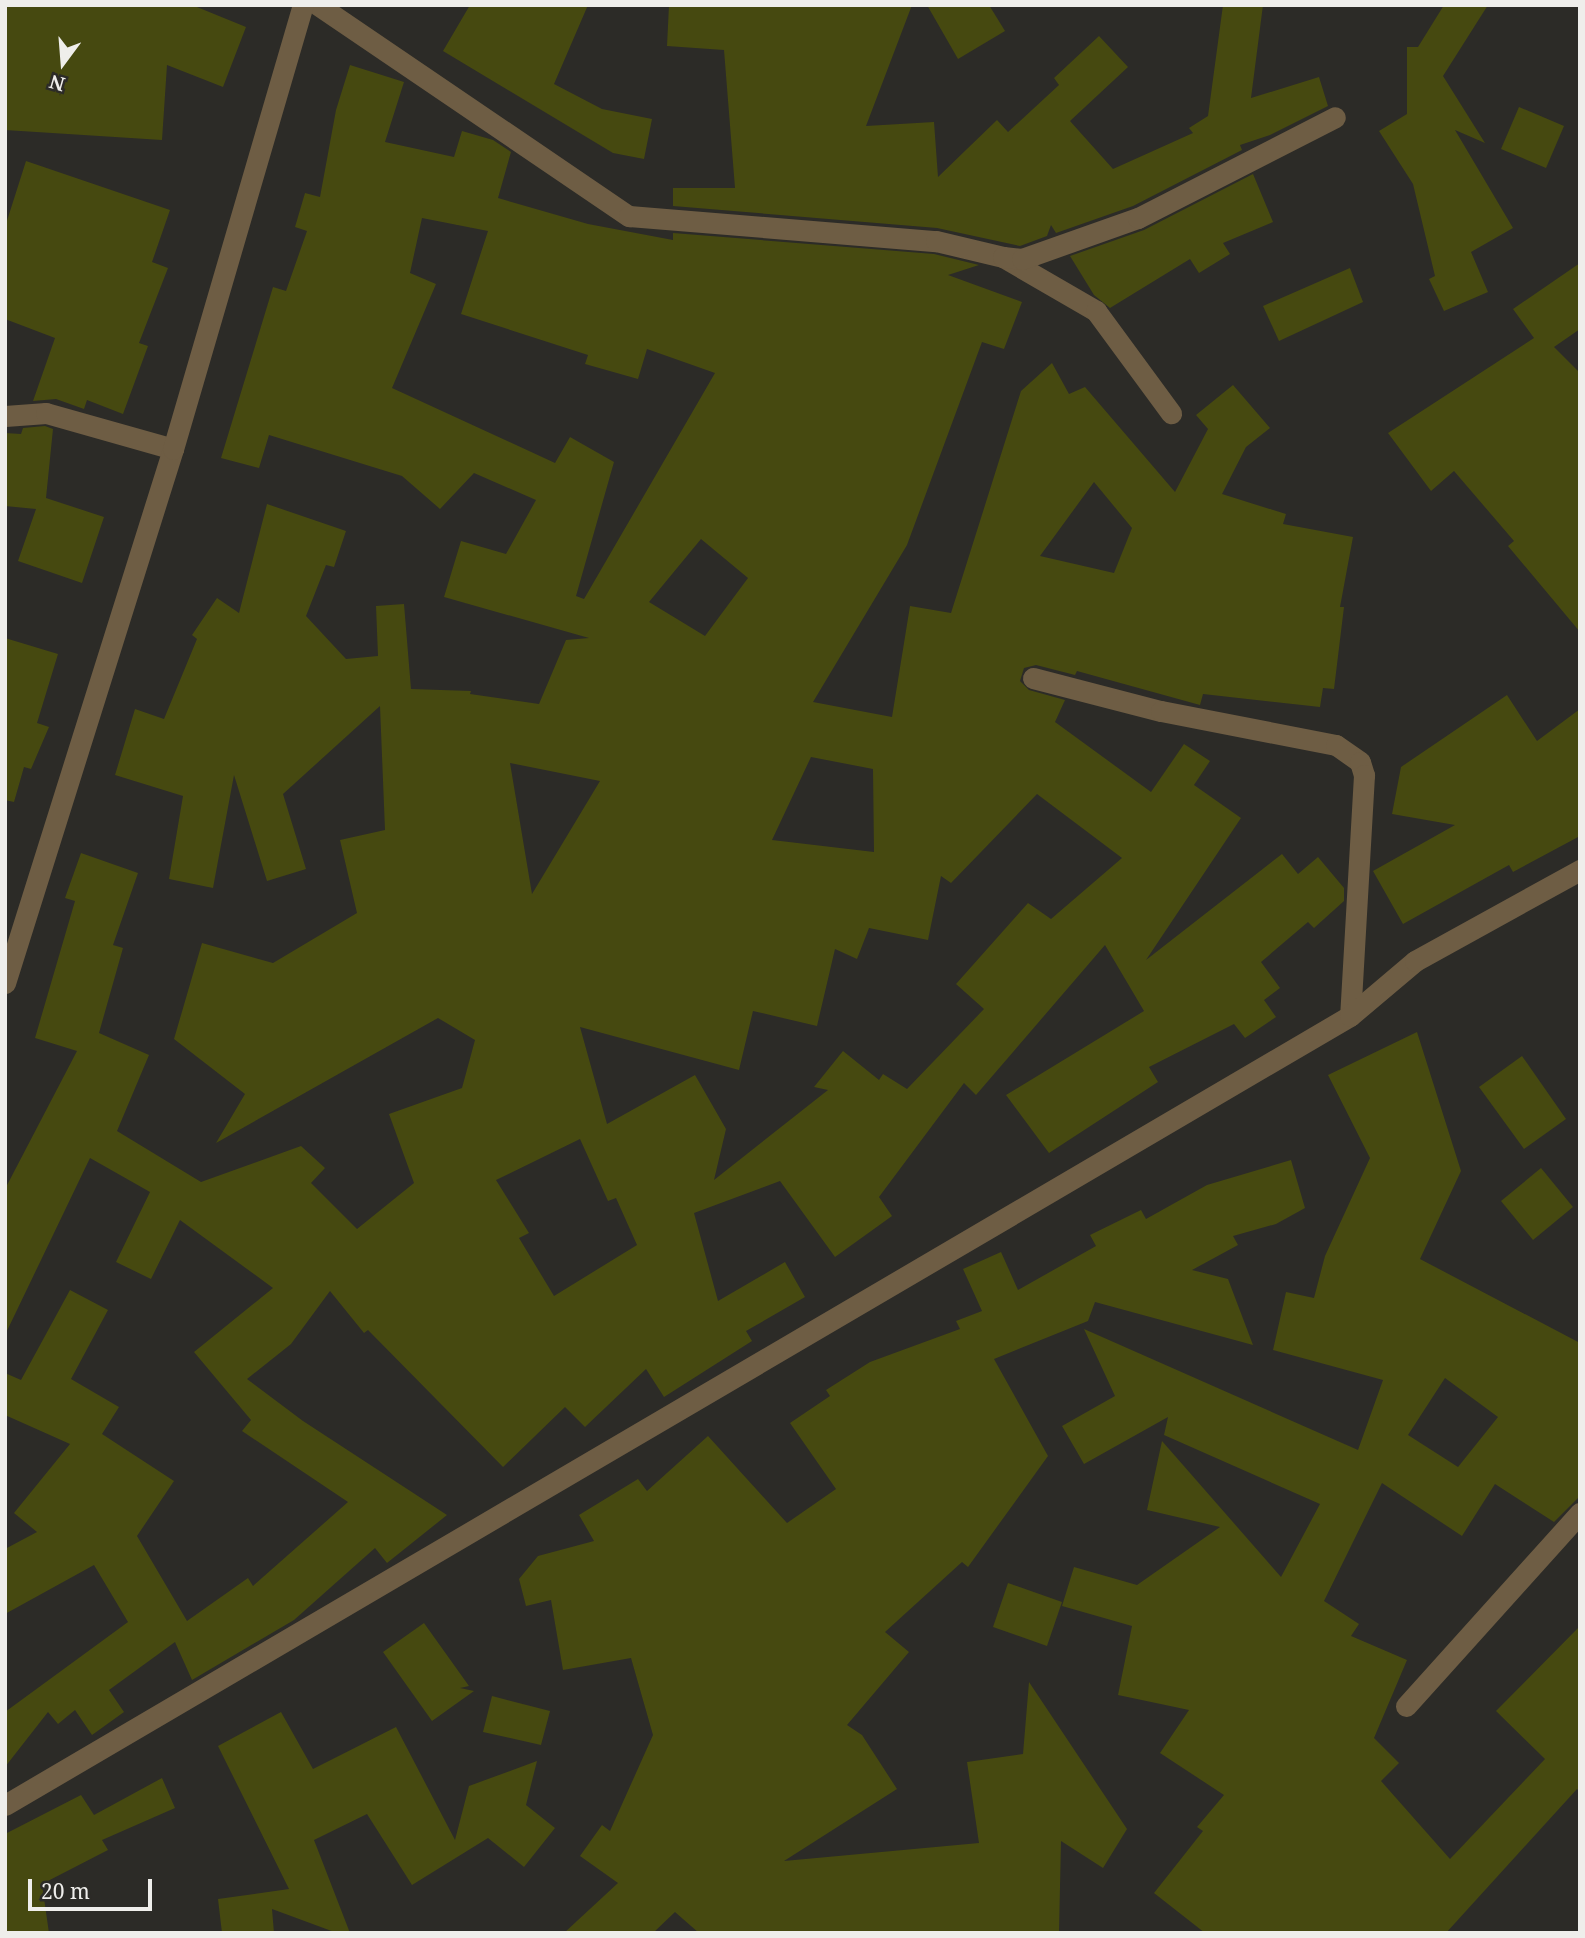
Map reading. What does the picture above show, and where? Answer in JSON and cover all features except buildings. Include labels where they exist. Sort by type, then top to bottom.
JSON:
[{"type":"street","points":[[5,984],[11,939],[173,449],[303,5]]},
{"type":"street","points":[[318,5],[629,216],[936,242],[1022,259],[1138,218],[1335,117]]},
{"type":"street","points":[[1003,257],[1096,311],[1171,413]]},
{"type":"street","points":[[5,416],[46,413],[173,449]]},
{"type":"street","points":[[1033,678],[1161,711],[1336,745],[1360,762],[1364,775],[1350,1016]]},
{"type":"street","points":[[5,1805],[1350,1016],[1415,961],[1580,870]]},
{"type":"street","points":[[1406,1706],[1580,1513]]}]
